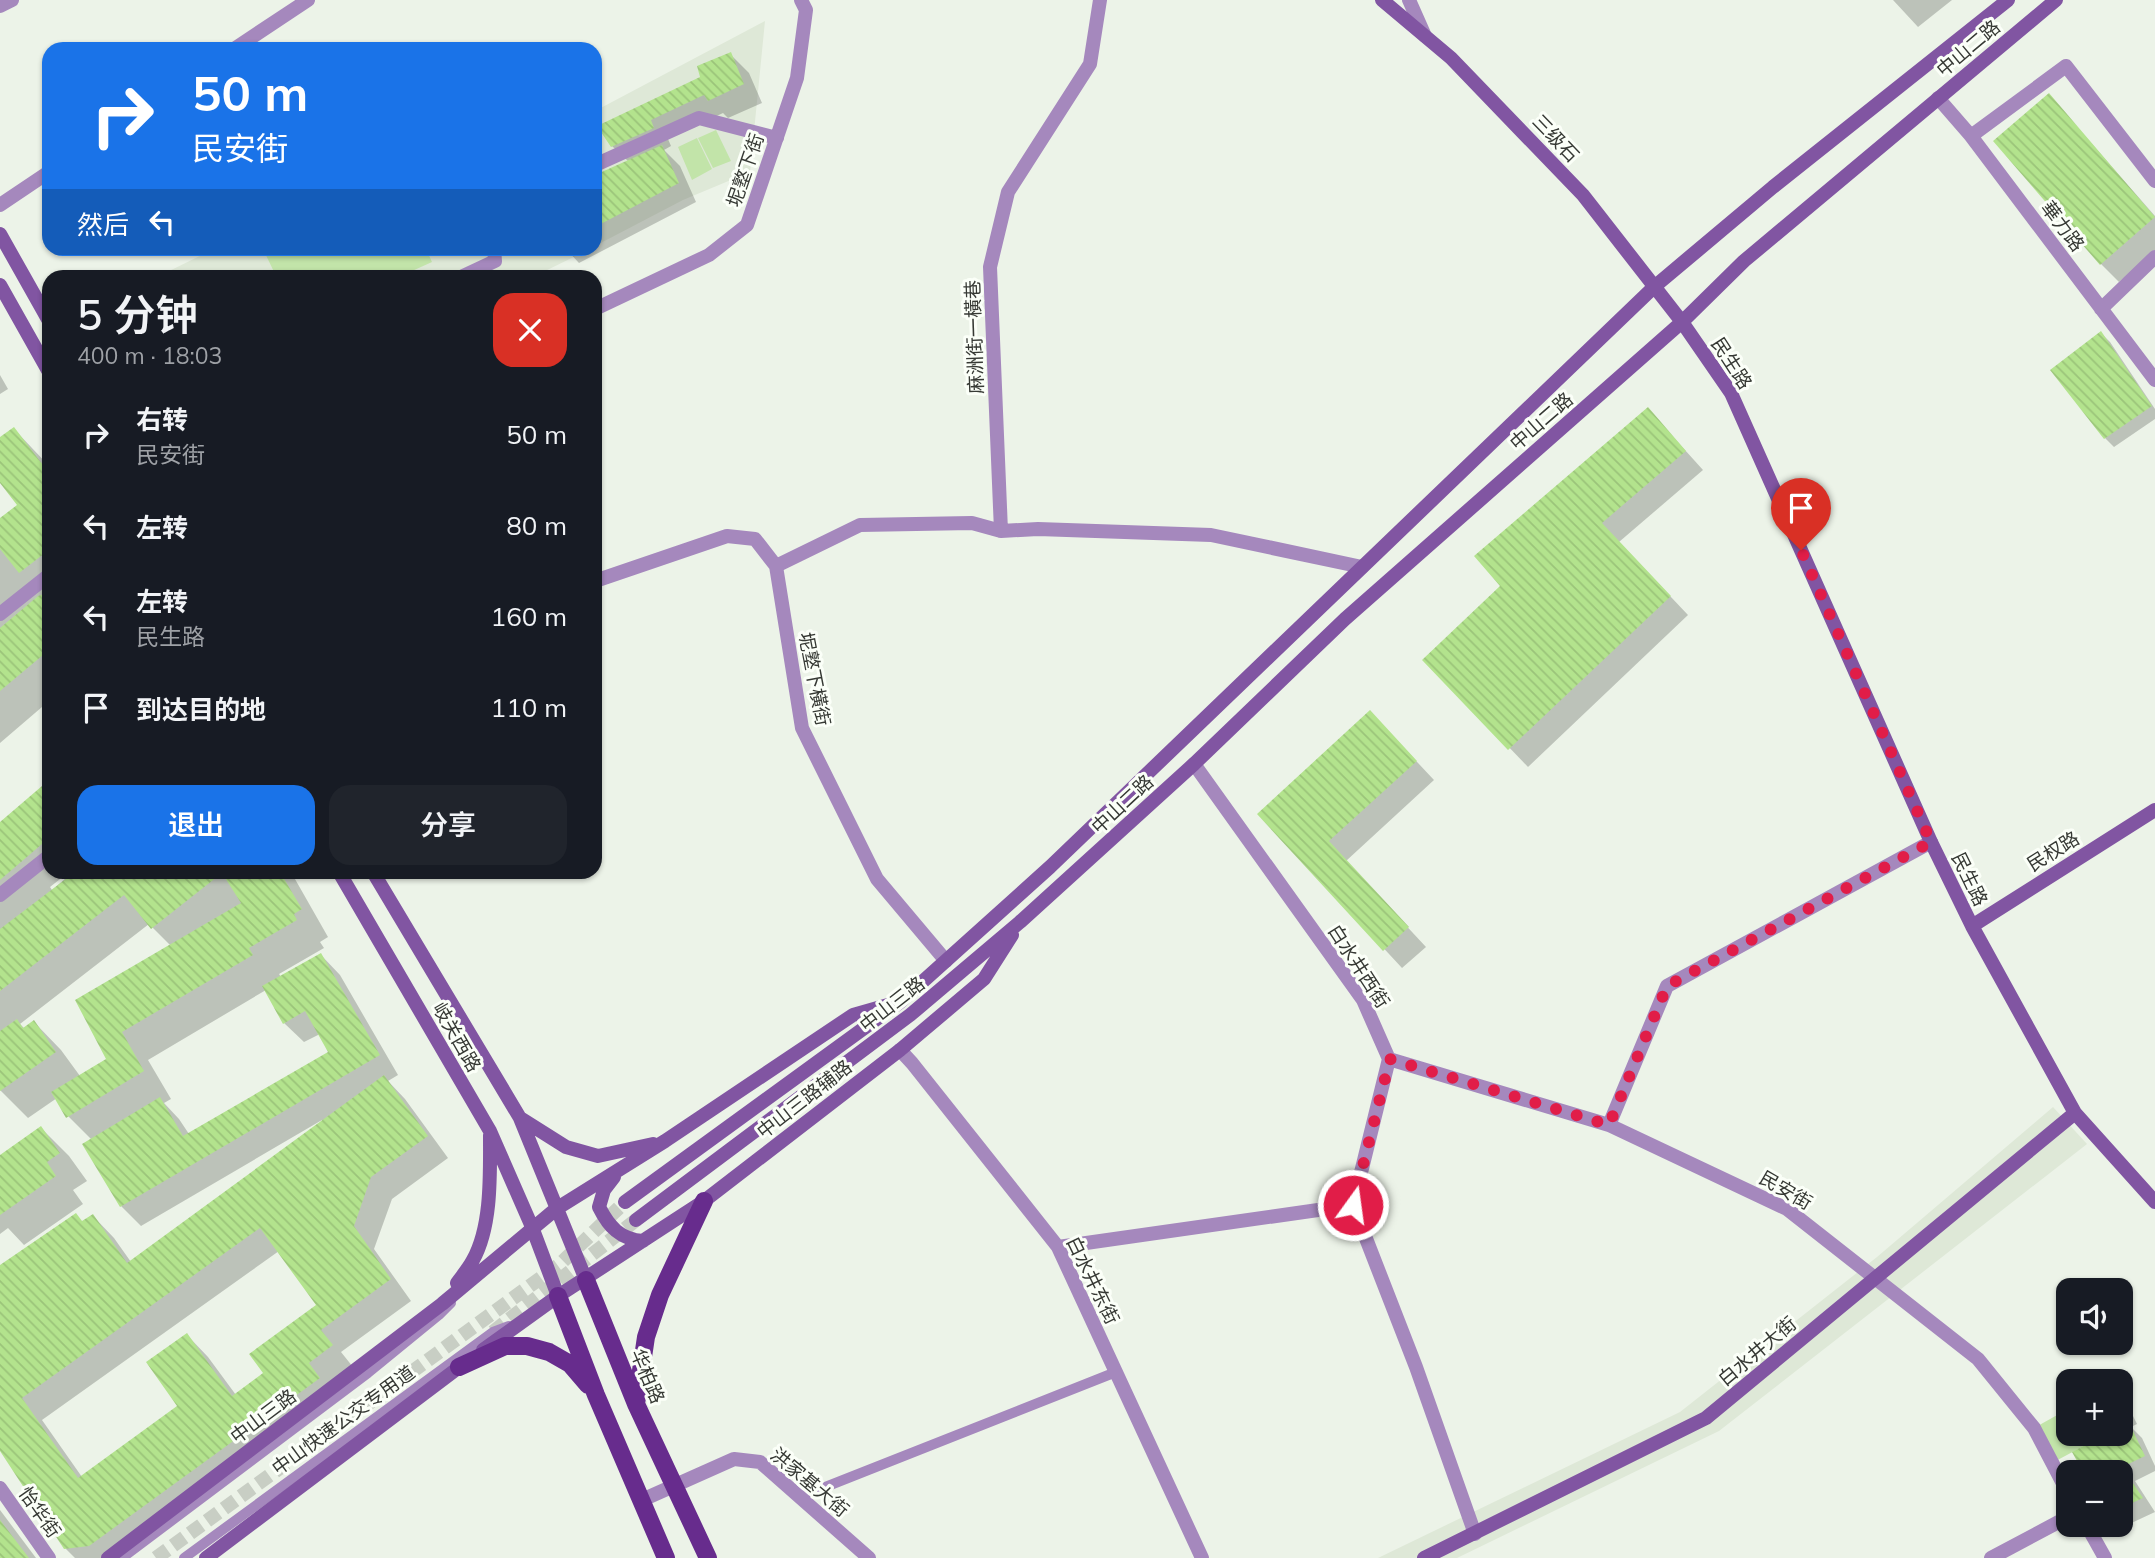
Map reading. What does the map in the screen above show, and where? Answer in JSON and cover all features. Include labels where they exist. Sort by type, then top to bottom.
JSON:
[{"type":"main road","name":"三级石","points":[[1382,0],[1451,58],[1583,195],[1682,322]]},
{"type":"main road","name":"中山二路","points":[[1050,867],[1654,287],[1773,187],[2008,0]]},
{"type":"main road","name":"中山二路","points":[[1063,884],[1194,764],[1345,619],[1682,322],[1744,261],[2056,0]]},
{"type":"main road","points":[[0,234],[42,309]]},
{"type":"main road","points":[[0,285],[42,360]]},
{"type":"main road","name":"民生路","points":[[1682,322],[1731,393],[1931,842],[1972,926],[2075,1113],[2155,1202]]},
{"type":"main road","name":"民权路","points":[[1972,926],[2155,810]]},
{"type":"main road","name":"中山三路","points":[[625,1202],[900,1002],[1050,867]]},
{"type":"main road","name":"岐关西路","points":[[343,879],[490,1131],[532,1227]]},
{"type":"main road","name":"岐关西路","points":[[377,879],[520,1118],[556,1209]]},
{"type":"main road","name":"中山三路","points":[[636,1220],[910,1016],[1063,884]]},
{"type":"main road","name":"中山三路辅路","points":[[459,1367],[558,1296],[704,1201],[900,1050],[984,979],[1020,922]]},
{"type":"main road","name":"中山三路辅路","points":[[489,1263],[556,1209],[665,1141],[853,1015],[900,1002]]},
{"type":"main road","name":"白水井大街","points":[[1424,1558],[1706,1419],[2075,1113]]},
{"type":"main road","points":[[520,1118],[566,1147],[598,1156],[665,1141]]},
{"type":"main road","points":[[442,1304],[474,1260],[483,1228],[490,1187],[490,1131]]},
{"type":"main road","points":[[620,1170],[604,1190],[599,1207],[606,1222],[615,1232],[631,1240],[643,1241]]},
{"type":"main road","points":[[636,1404],[646,1338],[660,1295],[704,1201]]},
{"type":"main road","name":"华柏路","points":[[556,1209],[636,1404],[708,1558]]},
{"type":"main road","points":[[532,1227],[596,1395],[666,1558]]},
{"type":"main road","points":[[442,1304],[489,1263]]},
{"type":"main road","name":"中山三路","points":[[108,1558],[442,1304]]},
{"type":"main road","points":[[206,1558],[459,1367],[505,1346],[527,1346],[549,1352],[570,1364],[596,1395]]},
{"type":"street","points":[[0,6],[12,0]]},
{"type":"street","points":[[245,42],[308,0]]},
{"type":"street","name":"坭墪下街","points":[[602,306],[709,255],[747,225],[797,78],[806,9],[801,0]]},
{"type":"street","name":"麻洲街一橫巷","points":[[1001,531],[990,267],[1008,192],[1090,64],[1101,0]]},
{"type":"street","points":[[1409,0],[1425,36]]},
{"type":"street","points":[[1971,136],[2066,66],[2155,181]]},
{"type":"street","name":"華力路","points":[[1938,98],[1971,136],[2155,380]]},
{"type":"street","points":[[602,162],[699,118],[777,138]]},
{"type":"street","points":[[0,205],[42,177]]},
{"type":"street","points":[[476,270],[495,261],[495,256]]},
{"type":"street","points":[[2101,309],[2155,257]]},
{"type":"street","points":[[776,566],[860,525],[972,523],[1001,531],[1038,529],[1211,535],[1362,567]]},
{"type":"street","name":"坭墪下橫街","points":[[602,579],[727,536],[755,539],[776,566],[802,728],[877,879],[946,961]]},
{"type":"street","points":[[0,614],[42,581]]},
{"type":"street","name":"白水井西街","points":[[1194,764],[1363,1000],[1390,1059]]},
{"type":"street","points":[[1609,1125],[1667,986],[1931,842]]},
{"type":"street","points":[[0,895],[42,862]]},
{"type":"street","name":"白水井东街","points":[[900,1050],[1058,1247],[1202,1558]]},
{"type":"street","points":[[1390,1059],[1353,1205],[1416,1367],[1475,1534]]},
{"type":"street","name":"民安街","points":[[1390,1059],[1609,1125],[1787,1209],[1877,1277],[1978,1359],[2034,1428],[2056,1470]]},
{"type":"street","points":[[1058,1247],[1353,1205]]},
{"type":"street","name":"洪家基大街","points":[[642,1500],[734,1459],[761,1462],[869,1558]]},
{"type":"street","name":"怡华街","points":[[0,1488],[49,1558]]},
{"type":"street","points":[[1991,1558],[2056,1523]]},
{"type":"street","points":[[2093,1537],[2105,1558]]},
{"type":"lane","name":"中山快速公交专用道","points":[[122,1558],[378,1365],[439,1315],[489,1263]]},
{"type":"lane","name":"中山快速公交专用道","points":[[184,1558],[493,1332],[527,1319]]},
{"type":"lane","points":[[800,1497],[1116,1372]]},
{"type":"shaded area","points":[[765,21],[750,172],[683,200],[602,242],[602,107]]},
{"type":"shaded area","points":[[200,256],[576,256],[547,270],[171,270]]},
{"type":"shaded area","points":[[2053,1107],[2087,1144],[1719,1431],[1457,1558],[1378,1558],[1680,1412],[1877,1257]]},
{"type":"green space","points":[[716,130],[731,161],[713,168],[698,138]]},
{"type":"green space","points":[[697,138],[712,169],[692,180],[678,147]]},
{"type":"green space","points":[[266,256],[429,256],[432,262],[414,270],[273,270]]},
{"type":"green space","points":[[2056,1416],[2056,1446],[2084,1446],[2052,1463],[2034,1428]]},
{"type":"building","points":[[731,52],[744,84],[708,101],[704,95],[651,120],[654,128],[611,147],[602,134],[602,124],[700,77],[697,66]]},
{"type":"building","points":[[2049,93],[2155,217],[2100,265],[1993,141]]},
{"type":"building","points":[[662,145],[679,183],[602,223],[602,172]]},
{"type":"building","points":[[2101,331],[2152,406],[2104,439],[2050,370]]},
{"type":"building","points":[[1648,407],[1686,451],[1602,523],[1671,596],[1508,750],[1422,660],[1500,586],[1474,556]]},
{"type":"building","points":[[14,427],[42,464],[42,555],[19,573],[0,549],[0,518],[17,505],[0,483],[0,437]]},
{"type":"building","points":[[42,595],[42,656],[0,691],[0,628]]},
{"type":"building","points":[[1370,710],[1417,761],[1329,841],[1409,927],[1383,951],[1257,814]]},
{"type":"building","points":[[42,786],[42,844],[0,880],[0,822]]},
{"type":"building","points":[[66,879],[214,879],[151,929],[124,895],[0,991],[0,929]]},
{"type":"building","points":[[226,879],[284,879],[302,909],[294,914],[297,920],[249,948],[253,955],[122,1032],[144,1071],[66,1118],[51,1092],[106,1059],[75,1000],[241,903]]},
{"type":"building","points":[[321,953],[380,1055],[120,1207],[82,1144],[160,1097],[183,1136],[328,1052],[305,1011],[283,1024],[262,986]]},
{"type":"building","points":[[17,1019],[23,1028],[34,1020],[56,1052],[0,1091],[0,1031]]},
{"type":"building","points":[[384,1075],[428,1136],[371,1177],[354,1226],[391,1279],[321,1330],[333,1345],[309,1363],[320,1378],[89,1546],[64,1549],[0,1451],[0,1265],[76,1213],[82,1221],[93,1214],[127,1263]],"holes":[[[260,1228],[316,1305],[249,1354],[263,1373],[232,1396],[187,1333],[146,1362],[177,1406],[78,1478],[22,1398]]]},
{"type":"building","points":[[41,1126],[60,1153],[47,1162],[56,1176],[0,1215],[0,1155]]},
{"type":"building","points":[[2133,1431],[2145,1456],[2133,1462],[2076,1460],[2072,1452],[2083,1446],[2133,1446]]},
{"type":"building","points":[[2133,1483],[2143,1498],[2133,1503]]},
{"type":"building","points":[[0,1520],[29,1558],[0,1558]]},
{"type":"tunnel","points":[[156,1558],[560,1264],[625,1202]]},
{"type":"tunnel","points":[[493,1332],[636,1220]]},
{"type":"route","points":[[1353,1205],[1390,1059],[1609,1125],[1667,986],[1931,842],[1801,550]]}]
